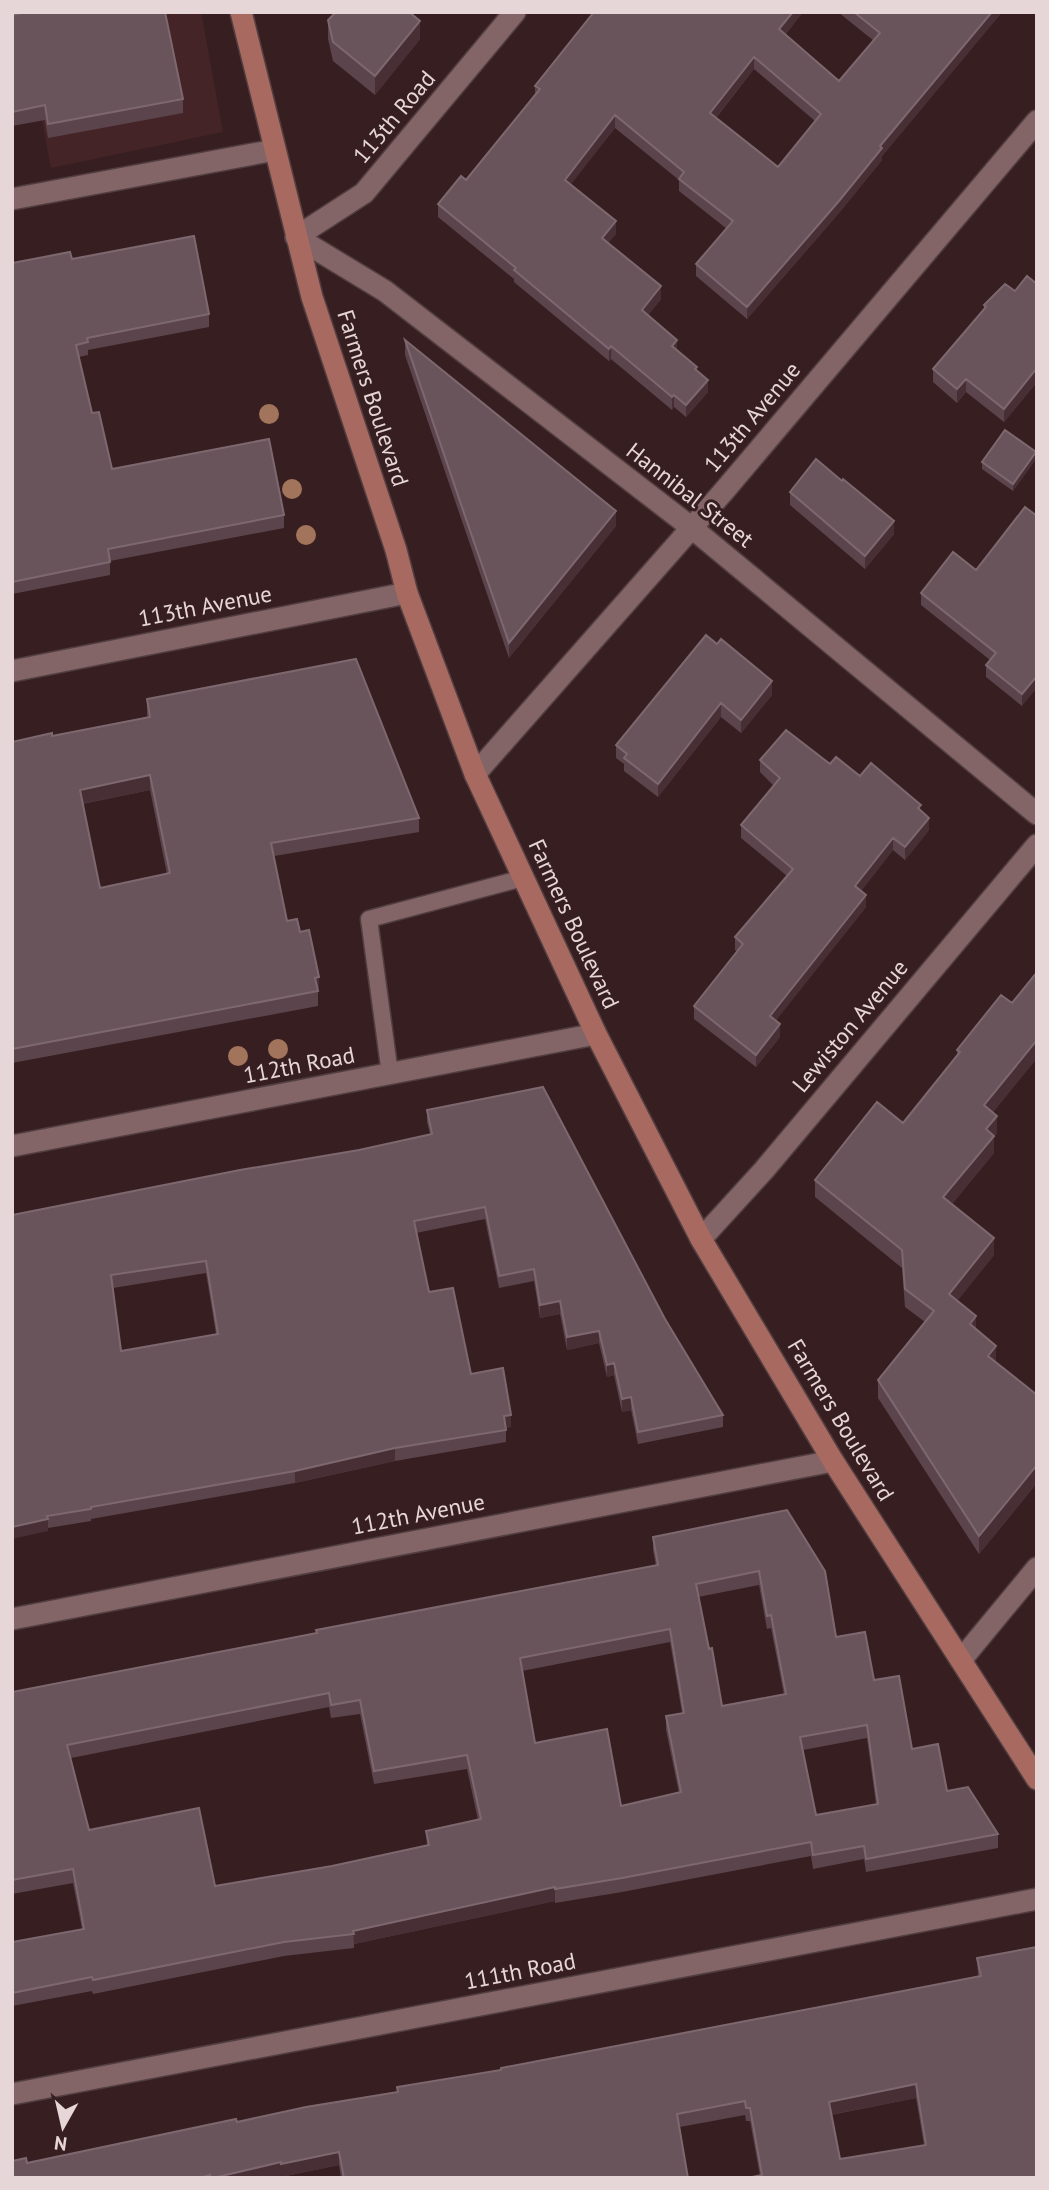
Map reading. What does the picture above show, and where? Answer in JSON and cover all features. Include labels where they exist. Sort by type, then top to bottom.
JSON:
[{"type":"main road","name":"Farmers Boulevard","points":[[241,12],[312,297],[396,550],[407,593],[475,774],[596,1034],[701,1239],[833,1461],[1037,1779]]},
{"type":"street","name":"113th Road","points":[[296,237],[364,193],[515,12]]},
{"type":"street","name":"113th Avenue","points":[[475,774],[692,528],[1037,121]]},
{"type":"street","points":[[12,200],[275,150]]},
{"type":"street","name":"Hannibal Street","points":[[296,237],[394,299],[692,528],[1037,814]]},
{"type":"street","name":"113th Avenue","points":[[12,671],[407,593]]},
{"type":"street","name":"Lewiston Avenue","points":[[701,1239],[764,1170],[1037,845]]},
{"type":"street","name":"112th Road","points":[[12,1146],[596,1034]]},
{"type":"street","name":"112th Avenue","points":[[12,1619],[833,1461]]},
{"type":"street","points":[[961,1660],[1037,1568]]},
{"type":"street","name":"111th Road","points":[[12,2094],[1037,1899]]},
{"type":"lane","points":[[390,1074],[369,919],[523,878]]},
{"type":"shaded area","points":[[22,12],[201,12],[223,132],[51,168]]},
{"type":"building","points":[[26,12],[165,12],[183,99],[48,124],[45,105],[12,112],[12,15]]},
{"type":"building","points":[[336,12],[409,12],[420,21],[375,76],[333,42],[328,20]]},
{"type":"building","points":[[594,12],[793,12],[779,29],[839,81],[880,33],[854,12],[992,12],[880,146],[882,148],[839,201],[747,307],[696,264],[733,221],[679,179],[684,172],[615,115],[565,180],[616,221],[602,238],[661,286],[642,310],[677,340],[672,346],[708,380],[686,405],[674,395],[672,397],[611,346],[609,349],[438,204],[461,176],[466,180],[540,89],[535,86]],"holes":[[[754,57],[821,114],[778,167],[710,113]]]},
{"type":"building","points":[[194,236],[209,314],[87,338],[88,342],[76,345],[92,413],[99,412],[112,469],[269,439],[284,515],[108,549],[110,562],[12,582],[12,263],[70,252],[72,259]]},
{"type":"building","points":[[1027,276],[1037,284],[1037,368],[1004,409],[966,379],[957,389],[933,369],[986,307],[984,305],[1005,284],[1015,291]]},
{"type":"building","points":[[405,340],[616,511],[509,643],[466,519]]},
{"type":"building","points":[[1005,430],[1036,452],[1013,484],[982,462]]},
{"type":"building","points":[[816,459],[894,521],[865,556],[790,492]]},
{"type":"building","points":[[1025,507],[1037,516],[1037,676],[1022,694],[986,665],[996,653],[921,593],[953,552],[976,570]]},
{"type":"building","points":[[706,635],[717,644],[721,639],[772,681],[741,720],[721,703],[658,784],[624,758],[627,754],[616,745]]},
{"type":"building","points":[[356,659],[419,818],[271,843],[287,921],[297,919],[300,932],[309,930],[319,977],[315,978],[318,991],[12,1049],[12,742],[150,717],[147,699]],"holes":[[[150,775],[170,873],[100,888],[80,790]]]},
{"type":"building","points":[[786,730],[830,764],[836,757],[860,776],[871,763],[921,805],[918,808],[929,818],[905,847],[893,838],[855,886],[866,895],[770,1016],[780,1024],[756,1055],[694,1006],[743,944],[735,937],[793,869],[741,825],[780,778],[760,760]]},
{"type":"building","points":[[1037,972],[1037,1040],[984,1105],[997,1116],[986,1129],[994,1136],[943,1197],[994,1238],[949,1294],[976,1316],[970,1324],[996,1346],[988,1356],[1037,1395],[1037,1465],[979,1536],[878,1380],[934,1311],[905,1289],[902,1250],[815,1180],[877,1102],[903,1123],[1001,995],[1012,1003]]},
{"type":"building","points":[[543,1087],[665,1319],[723,1415],[638,1432],[631,1397],[622,1399],[614,1363],[607,1365],[599,1331],[567,1337],[560,1301],[540,1305],[534,1269],[499,1276],[485,1207],[414,1221],[429,1292],[453,1288],[471,1374],[503,1368],[511,1415],[504,1416],[506,1430],[395,1448],[295,1471],[91,1507],[12,1527],[12,1215],[432,1134],[427,1110]],"holes":[[[206,1261],[218,1334],[121,1351],[111,1275]]]},
{"type":"building","points":[[787,1510],[825,1571],[836,1637],[865,1632],[874,1680],[899,1676],[912,1749],[938,1744],[947,1791],[968,1787],[998,1834],[866,1859],[864,1846],[813,1855],[811,1842],[622,1878],[555,1887],[353,1931],[354,1934],[284,1942],[93,1980],[92,1977],[12,1993],[12,1942],[84,1929],[73,1869],[12,1880],[12,1692],[317,1633],[316,1630],[658,1565],[653,1537]],"holes":[[[759,1571],[767,1616],[771,1615],[786,1694],[722,1706],[712,1648],[709,1649],[696,1584]],[[670,1629],[684,1713],[666,1716],[681,1792],[621,1806],[607,1729],[535,1743],[520,1658]],[[329,1693],[331,1705],[360,1700],[374,1771],[467,1755],[481,1819],[426,1831],[429,1845],[332,1866],[215,1886],[199,1808],[89,1830],[67,1745]],[[867,1725],[878,1804],[816,1815],[800,1737]]]},
{"type":"building","points":[[1037,1947],[1037,2178],[747,2178],[762,2175],[750,2108],[746,2108],[745,2101],[677,2114],[688,2178],[344,2178],[339,2152],[213,2178],[210,2175],[199,2178],[12,2178],[12,2161],[26,2158],[27,2163],[236,2119],[237,2122],[306,2107],[398,2092],[397,2087],[501,2070],[981,1976],[977,1958]],"holes":[[[916,2084],[926,2145],[840,2159],[829,2102]]]}]
